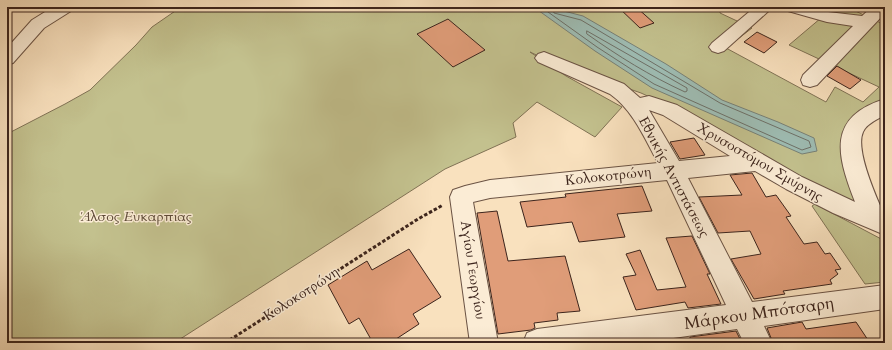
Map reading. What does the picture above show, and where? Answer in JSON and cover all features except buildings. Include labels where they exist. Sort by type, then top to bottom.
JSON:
[{"type":"street","points":[[7,59],[38,24],[66,7]]},
{"type":"street","points":[[718,48],[765,7]]},
{"type":"street","points":[[794,7],[826,17],[876,18]]},
{"type":"street","points":[[846,7],[876,18]]},
{"type":"street","points":[[810,80],[876,18]]},
{"type":"street","name":"Εθνικής Αντιστάσεως","points":[[544,58],[617,89],[629,98],[636,106],[673,170],[758,343]]},
{"type":"street","name":"Χρυσοστόμου Σμύρνης","points":[[636,106],[649,103],[670,110],[755,162],[808,190],[879,222]]},
{"type":"street","points":[[879,222],[857,174],[850,142],[852,132],[857,125],[868,115],[885,106]]},
{"type":"street","name":"Κολοκοτρώνη","points":[[462,200],[473,192],[490,189],[755,162]]},
{"type":"street","name":"Αγίου Γεωργίου","points":[[462,200],[484,343]]},
{"type":"street","name":"Μάρκου Μπότσαρη","points":[[537,343],[885,297]]},
{"type":"path","name":"Κολοκοτρώνη","points":[[225,343],[418,219],[444,205],[462,200]]},
{"type":"green space","name":"Άλσος Ευκαρπίας","points":[[181,7],[720,7],[720,13],[752,28],[726,48],[826,102],[835,87],[863,102],[879,87],[789,45],[834,7],[847,7],[885,25],[885,109],[854,127],[856,202],[771,166],[713,126],[641,93],[547,60],[530,52],[566,76],[622,107],[595,137],[537,102],[513,123],[516,137],[445,169],[174,343],[7,343],[7,134],[90,90],[136,45],[152,27]]},
{"type":"green space","points":[[815,204],[885,241],[885,282],[865,284],[812,206]]},
{"type":"water","points":[[535,8],[556,9],[583,16],[666,64],[722,100],[814,138],[817,151],[802,154],[652,88],[595,51]]}]
